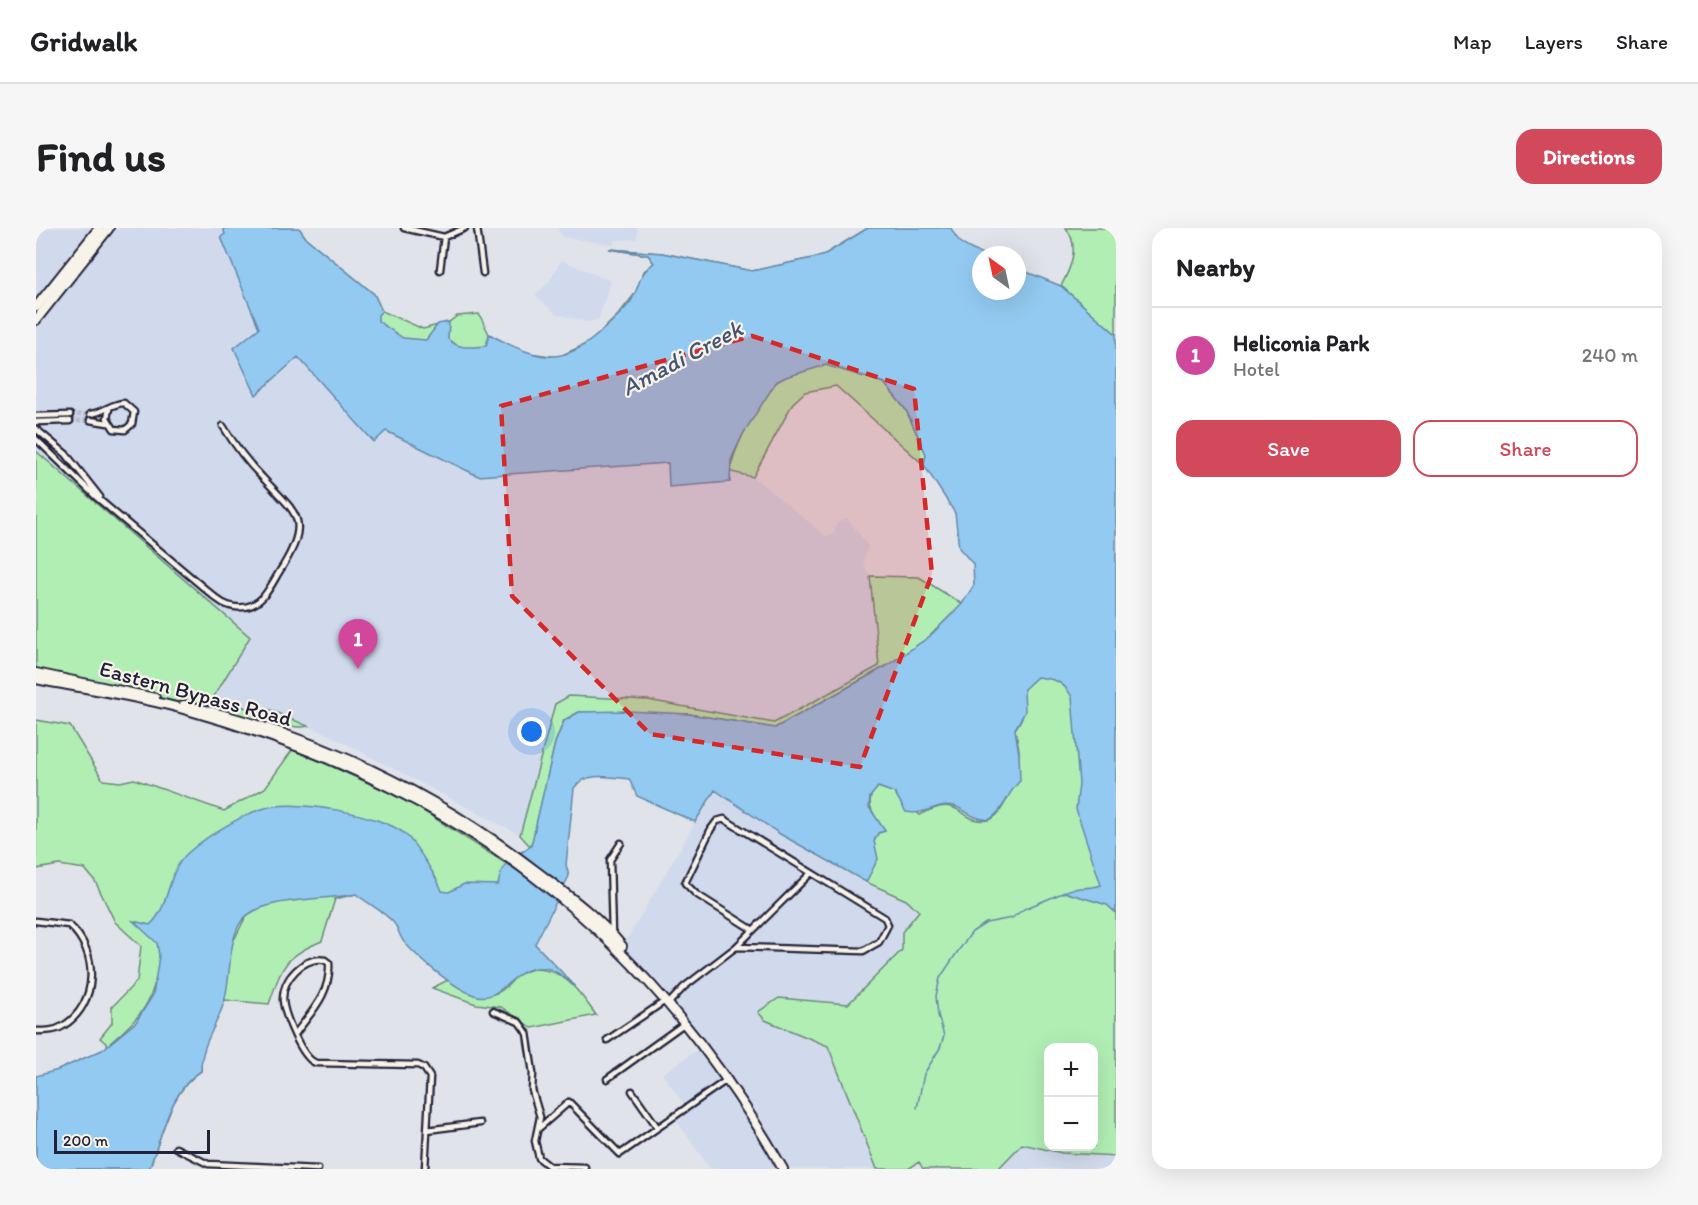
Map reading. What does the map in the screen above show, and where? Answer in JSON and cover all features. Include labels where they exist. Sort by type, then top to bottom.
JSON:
[{"type":"main road","points":[[36,307],[99,228]]},
{"type":"main road","points":[[36,320],[108,228]]},
{"type":"main road","name":"Eastern Bypass Road","points":[[36,673],[227,715],[308,742],[415,791],[490,840],[584,912],[612,935],[634,964]]},
{"type":"main road","name":"Eastern Bypass Road","points":[[36,679],[184,710],[298,746],[413,798],[490,840]]},
{"type":"main road","name":"Eastern Bypass Road","points":[[584,912],[634,964],[685,1023],[728,1079],[783,1169]]},
{"type":"street","points":[[407,228],[444,237],[465,228]]},
{"type":"street","points":[[477,228],[483,273]]},
{"type":"street","points":[[440,270],[444,237]]},
{"type":"street","points":[[90,414],[124,403],[132,408],[135,416],[132,424],[125,430],[115,429],[108,423],[90,420]]},
{"type":"street","points":[[108,423],[109,409]]},
{"type":"street","points":[[36,416],[70,415]]},
{"type":"street","points":[[36,422],[70,421]]},
{"type":"street","points":[[36,439],[224,604],[239,608],[254,604],[265,594],[295,546],[298,523],[292,507],[254,468],[223,426]]},
{"type":"street","points":[[36,429],[73,462],[104,501]]},
{"type":"street","points":[[736,947],[863,951],[879,942],[886,932],[885,918],[724,819],[717,821],[685,883],[696,894],[753,930]]},
{"type":"street","points":[[612,935],[610,860],[621,843]]},
{"type":"street","points":[[607,1040],[667,1001],[736,947],[811,873]]},
{"type":"street","points":[[36,921],[69,925],[88,949],[92,969],[86,995],[73,1017],[55,1030],[36,1031]]},
{"type":"street","points":[[296,1034],[321,1000],[329,982],[329,963],[325,960],[314,960],[300,966],[285,987],[284,1006],[303,1054],[316,1063],[418,1065],[424,1068],[430,1077],[425,1169]]},
{"type":"street","points":[[493,1011],[519,1022],[527,1033],[533,1073],[532,1090],[540,1117],[536,1149],[543,1163],[549,1166],[585,1167],[585,1169]]},
{"type":"street","points":[[607,1079],[685,1023]]},
{"type":"street","points":[[539,1128],[569,1102],[620,1154],[728,1079]]},
{"type":"street","points":[[632,1091],[658,1128]]},
{"type":"street","points":[[427,1130],[480,1123]]},
{"type":"street","points":[[176,1148],[208,1164],[318,1169]]},
{"type":"highlighted area","points":[[752,336],[914,389],[932,574],[860,767],[650,734],[512,596],[501,406]]},
{"type":"shaded area","points":[[36,228],[114,228],[116,230],[119,228],[223,228],[225,234],[221,237],[259,328],[256,395],[298,357],[374,442],[386,431],[478,476],[668,463],[670,487],[730,482],[731,472],[753,477],[827,537],[833,534],[837,523],[847,518],[868,546],[863,563],[870,576],[879,666],[774,723],[648,700],[569,696],[555,704],[520,835],[327,734],[268,709],[261,712],[212,698],[249,637],[36,451]]},
{"type":"shaded area","points":[[557,228],[638,228],[637,239],[615,240],[614,245],[563,237]]},
{"type":"shaded area","points":[[561,260],[611,281],[599,319],[588,322],[556,314],[535,295],[549,282]]},
{"type":"shaded area","points":[[714,790],[818,857],[906,900],[919,911],[902,932],[902,950],[848,1004],[779,998],[765,1020],[828,1046],[877,1169],[710,1169],[676,1120],[689,1111],[662,1074],[700,1048],[619,953]]},
{"type":"shaded area","points":[[1021,1144],[1044,1149],[1044,1151],[1116,1156],[1116,1169],[998,1169]]},
{"type":"green space","points":[[299,228],[306,238],[374,294],[382,311],[423,329],[449,322],[457,316],[479,314],[489,334],[522,352],[558,357],[590,342],[618,315],[637,291],[643,272],[654,263],[648,255],[609,249],[662,253],[752,271],[822,256],[868,228],[858,243],[574,359],[429,358],[355,314]]},
{"type":"green space","points":[[1066,228],[1116,228],[1116,334],[1061,286],[1073,257],[1073,242]]},
{"type":"green space","points":[[826,365],[885,383],[906,410],[926,454],[924,465],[836,386],[805,392],[793,403],[753,477],[731,472],[741,438],[763,398],[777,382],[800,371]]},
{"type":"green space","points":[[36,451],[250,637],[213,698],[260,712],[268,709],[308,726],[295,726],[261,718],[254,719],[36,672]]},
{"type":"green space","points":[[870,576],[919,577],[962,604],[929,637],[888,665],[775,728],[689,714],[579,712],[564,720],[555,743],[533,839],[517,879],[508,893],[440,893],[395,845],[163,947],[152,992],[141,1012],[108,1045],[100,1038],[112,1023],[112,1007],[137,981],[141,946],[115,922],[95,881],[85,869],[59,865],[36,869],[36,720],[70,726],[103,780],[120,782],[134,779],[224,811],[265,788],[293,749],[408,801],[505,863],[530,846],[520,835],[555,704],[569,696],[648,700],[774,723],[879,666]]},
{"type":"green space","points":[[1052,674],[1074,685],[1116,903],[1116,1156],[1053,1151],[1098,1151],[1098,1043],[1044,1043],[1044,1149],[1022,1144],[998,1169],[923,1169],[919,1162],[908,1169],[877,1169],[828,1046],[765,1020],[758,1012],[779,998],[848,1004],[902,950],[902,932],[919,911],[906,900],[866,882],[877,859],[874,842],[878,833],[885,831],[871,809],[873,792],[878,787],[895,793],[920,815],[945,806],[953,807],[979,820],[994,817],[1006,801],[1017,769],[1019,749],[1015,729],[1023,713],[1024,688],[1037,677]]},
{"type":"green space","points":[[257,894],[356,894],[335,899],[322,941],[299,952],[286,965],[277,981],[269,1004],[225,1000],[201,1054],[201,1071],[190,1079],[174,1102],[149,1169],[36,1169],[36,1117],[235,938]]},
{"type":"green space","points":[[533,969],[544,970],[563,977],[577,990],[596,1015],[532,1028],[501,1007],[476,1004],[432,988],[448,980],[474,993],[488,995],[502,990],[517,976]]},
{"type":"water","name":"Amadi Creek","points":[[223,228],[299,228],[306,238],[374,294],[382,311],[378,315],[378,321],[403,338],[426,340],[438,324],[449,322],[448,339],[457,345],[486,346],[489,334],[522,350],[549,356],[562,355],[576,350],[605,328],[628,305],[641,277],[654,263],[648,255],[609,249],[662,253],[752,271],[822,256],[868,228],[951,228],[957,239],[972,250],[972,300],[1026,300],[1026,272],[1061,286],[1116,334],[1116,913],[1107,905],[1064,892],[1101,885],[1076,809],[1079,784],[1072,697],[1062,684],[1049,679],[1037,677],[1024,689],[1025,712],[1015,729],[1020,781],[999,812],[989,820],[976,817],[958,807],[947,805],[920,812],[906,812],[895,793],[878,787],[870,797],[869,807],[885,831],[878,833],[874,841],[878,859],[866,882],[780,834],[715,790],[695,822],[637,796],[629,779],[592,777],[585,779],[574,788],[566,865],[569,876],[535,944],[575,986],[555,971],[539,968],[519,975],[494,994],[484,997],[474,995],[456,986],[427,964],[404,942],[395,924],[389,918],[356,894],[292,901],[259,908],[247,915],[235,933],[225,998],[204,1051],[201,1071],[190,1079],[174,1102],[149,1169],[36,1169],[36,1076],[58,1070],[102,1050],[136,1022],[153,995],[159,956],[157,943],[133,921],[150,925],[162,908],[176,868],[182,859],[215,832],[246,815],[265,808],[296,805],[337,810],[378,820],[405,834],[426,861],[442,891],[449,892],[464,884],[498,885],[505,865],[531,846],[555,743],[564,721],[579,712],[627,711],[689,714],[775,728],[888,665],[929,637],[962,604],[974,585],[973,564],[959,548],[955,513],[924,465],[926,454],[906,410],[884,383],[826,365],[776,382],[743,434],[731,460],[730,482],[669,487],[668,463],[478,476],[386,431],[374,442],[298,357],[256,395],[234,348],[259,328],[221,237],[225,234]]},
{"type":"waterway","points":[[917,1108],[924,1074],[940,1048],[944,1036],[936,996],[940,978],[956,954],[972,932],[986,923],[1012,918],[1024,909],[1065,892]]},
{"type":"tunnel","points":[[70,415],[90,414]]},
{"type":"tunnel","points":[[70,421],[90,420]]},
{"type":"place","name":"Heliconia Park","points":[[358,669]]}]
